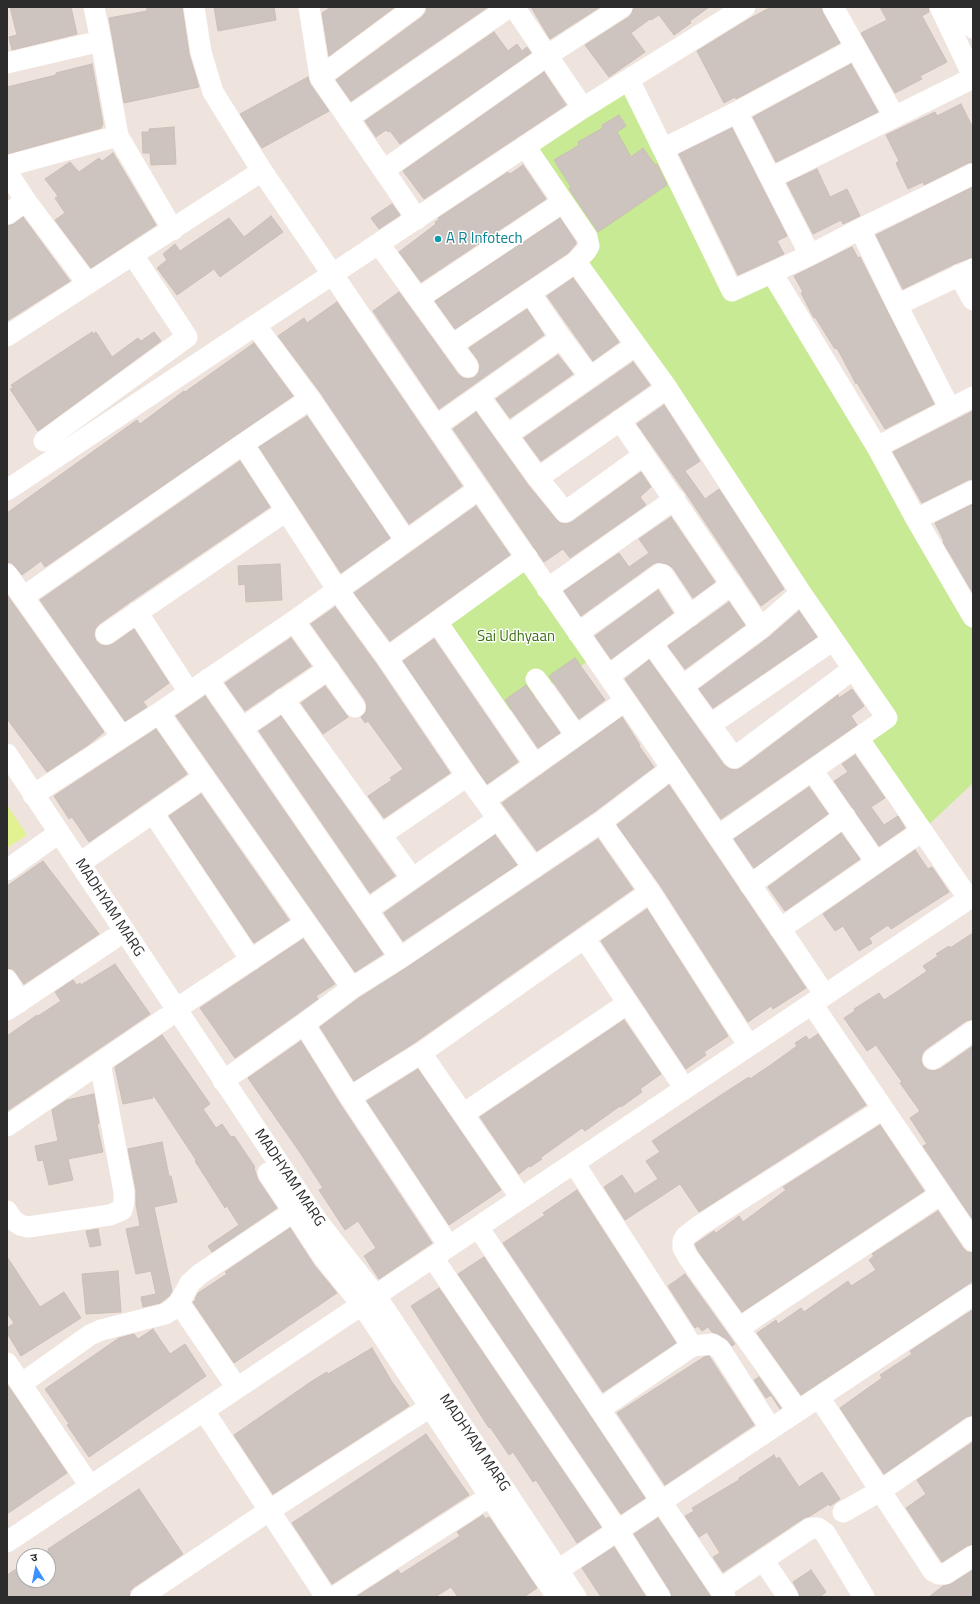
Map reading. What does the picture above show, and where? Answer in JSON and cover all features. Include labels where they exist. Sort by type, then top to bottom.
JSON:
[{"type":"street","points":[[94,7],[118,136],[173,230]]},
{"type":"street","points":[[194,7],[202,52],[213,92],[262,171],[672,768],[780,929],[818,1000],[883,1108],[973,1241]]},
{"type":"street","points":[[320,77],[415,7]]},
{"type":"street","points":[[348,118],[509,7]]},
{"type":"street","points":[[514,7],[583,108]]},
{"type":"street","points":[[384,170],[548,56],[622,7]]},
{"type":"street","points":[[7,490],[583,108],[745,7]]},
{"type":"street","points":[[833,7],[894,116]]},
{"type":"street","points":[[771,178],[973,77],[940,7]]},
{"type":"street","points":[[963,7],[973,28]]},
{"type":"street","points":[[315,11],[320,77],[417,218]]},
{"type":"street","points":[[7,63],[101,41]]},
{"type":"street","points":[[664,149],[737,112],[856,48]]},
{"type":"street","points":[[629,80],[732,291],[810,255],[973,174]]},
{"type":"street","points":[[737,112],[810,255]]},
{"type":"street","points":[[7,166],[118,136]]},
{"type":"street","points":[[452,345],[576,262],[589,246],[587,237],[525,146]]},
{"type":"street","points":[[7,336],[262,171]]},
{"type":"street","points":[[7,172],[26,202],[88,284]]},
{"type":"street","points":[[7,214],[26,202]]},
{"type":"street","points":[[419,298],[563,202]]},
{"type":"street","points":[[860,229],[950,409]]},
{"type":"street","points":[[379,244],[468,367]]},
{"type":"street","points":[[44,441],[187,337],[133,255]]},
{"type":"street","points":[[576,262],[636,344],[801,593],[887,718],[718,836]]},
{"type":"street","points":[[897,305],[966,272],[973,300]]},
{"type":"street","points":[[772,273],[877,447],[916,519],[973,617]]},
{"type":"street","points":[[530,293],[561,338],[590,376]]},
{"type":"street","points":[[256,326],[310,399],[406,540]]},
{"type":"street","points":[[436,426],[561,338]]},
{"type":"street","points":[[507,435],[636,344]]},
{"type":"street","points":[[538,478],[666,388]]},
{"type":"street","points":[[479,396],[538,478],[565,512],[644,455]]},
{"type":"street","points":[[877,447],[973,398]]},
{"type":"street","points":[[23,597],[242,444],[310,399]]},
{"type":"street","points":[[620,420],[761,628]]},
{"type":"street","points":[[242,444],[337,589],[388,658],[467,776],[534,868]]},
{"type":"street","points":[[33,795],[208,680],[294,621],[479,489]]},
{"type":"street","points":[[916,519],[973,490]]},
{"type":"street","points":[[548,589],[675,499]]},
{"type":"street","points":[[106,634],[286,511]]},
{"type":"street","points":[[388,658],[526,557]]},
{"type":"street","points":[[7,574],[122,737]]},
{"type":"street","points":[[578,633],[658,574],[663,575],[690,616]]},
{"type":"street","points":[[608,676],[732,584]]},
{"type":"street","points":[[682,686],[761,628],[801,593]]},
{"type":"street","points":[[137,612],[189,692]]},
{"type":"street","points":[[294,621],[355,707]]},
{"type":"street","points":[[437,622],[535,764]]},
{"type":"street","points":[[710,725],[833,640]]},
{"type":"street","points":[[652,644],[734,758],[853,669]]},
{"type":"street","points":[[242,728],[329,669]]},
{"type":"street","points":[[536,679],[576,735]]},
{"type":"street","points":[[208,680],[400,958]]},
{"type":"street","points":[[283,699],[412,878]]},
{"type":"street","points":[[485,800],[625,701]]},
{"type":"street","points":[[158,713],[352,988]]},
{"type":"street","points":[[7,1542],[971,898],[922,832],[858,738]]},
{"type":"street","name":"MADHYAM MARG","points":[[7,754],[33,795],[80,863],[293,1212],[324,1258],[369,1300],[430,1407],[550,1588],[576,1597]]},
{"type":"street","points":[[223,1081],[352,988],[400,958],[601,822],[672,768]]},
{"type":"street","points":[[812,770],[876,862]]},
{"type":"street","points":[[381,835],[467,776]]},
{"type":"street","name":"MADHYAM MARG","points":[[7,777],[113,939],[223,1081],[318,1222],[369,1300],[550,1588]]},
{"type":"street","points":[[80,863],[203,778]]},
{"type":"street","points":[[153,813],[251,960]]},
{"type":"street","points":[[750,885],[845,816]]},
{"type":"street","points":[[367,910],[498,819]]},
{"type":"street","points":[[601,822],[650,892],[749,1046]]},
{"type":"street","points":[[780,929],[922,832]]},
{"type":"street","points":[[7,870],[49,840]]},
{"type":"street","points":[[350,1097],[421,1053],[586,939],[650,892]]},
{"type":"street","points":[[7,1126],[171,1013],[306,923]]},
{"type":"street","points":[[7,980],[13,1006],[113,939]]},
{"type":"street","points":[[586,939],[685,1089]]},
{"type":"street","points":[[463,1114],[628,1003]]},
{"type":"street","points":[[304,1024],[350,1097],[441,1252],[660,1597]]},
{"type":"street","points":[[933,1059],[973,1031]]},
{"type":"street","points":[[421,1053],[521,1198]]},
{"type":"street","points":[[7,1211],[12,1220],[20,1225],[28,1227],[110,1215],[122,1210],[124,1192],[100,1063]]},
{"type":"street","points":[[798,1411],[688,1257],[683,1248],[683,1241],[686,1236],[883,1108]]},
{"type":"street","points":[[574,1163],[692,1346]]},
{"type":"street","points":[[739,1328],[941,1194]]},
{"type":"street","points":[[21,1384],[90,1335],[112,1326],[165,1314],[173,1309],[179,1303],[190,1283],[200,1274],[293,1212]]},
{"type":"street","points":[[478,1227],[722,1593],[763,1560],[811,1528],[880,1491],[973,1426]]},
{"type":"street","points":[[550,1588],[618,1531],[973,1295]]},
{"type":"street","points":[[179,1303],[237,1388]]},
{"type":"street","points":[[600,1409],[692,1346],[712,1344],[720,1349],[771,1429]]},
{"type":"street","points":[[7,1363],[90,1486]]},
{"type":"street","points":[[819,1397],[933,1571],[939,1574],[944,1574],[973,1556]]},
{"type":"street","points":[[141,1597],[270,1510],[430,1407]]},
{"type":"street","points":[[204,1411],[326,1597]]},
{"type":"street","points":[[334,1597],[489,1497]]},
{"type":"street","points":[[811,1528],[818,1528],[825,1533],[864,1597]]},
{"type":"street","points":[[763,1560],[788,1597]]},
{"type":"green space","points":[[624,83],[732,291],[772,273],[973,617],[973,783],[922,831],[858,738],[886,718],[578,261],[594,250],[525,146]]},
{"type":"green space","name":"Sai Udhyaan","points":[[527,557],[595,657],[503,715],[440,620]]},
{"type":"green space","points":[[7,805],[27,835],[7,848]]},
{"type":"building","points":[[10,7],[71,7],[77,34],[12,50],[9,37],[17,35]]},
{"type":"building","points":[[147,7],[182,7],[189,54],[199,87],[124,103],[109,18],[147,11]]},
{"type":"building","points":[[214,7],[274,7],[276,20],[218,31]]},
{"type":"building","points":[[331,7],[395,7],[329,56],[322,13]]},
{"type":"building","points":[[427,7],[488,7],[351,101],[336,80],[422,17],[426,12]]},
{"type":"building","points":[[531,7],[600,7],[550,39]]},
{"type":"building","points":[[634,7],[709,7],[690,21],[691,23],[674,35],[659,15],[651,20],[650,19],[631,33],[645,52],[609,77],[585,45],[629,17]]},
{"type":"building","points":[[771,7],[821,7],[840,43],[736,99],[735,97],[724,103],[697,51]]},
{"type":"building","points":[[880,7],[928,7],[929,12],[922,16],[947,62],[920,76],[922,79],[895,93],[861,33],[887,20]]},
{"type":"building","points":[[494,32],[508,51],[517,44],[522,51],[527,47],[531,53],[400,144],[390,131],[388,132],[386,130],[376,137],[365,121]]},
{"type":"building","points":[[92,64],[103,124],[101,128],[7,154],[7,87],[56,75],[56,73]]},
{"type":"building","points":[[851,64],[878,112],[776,162],[753,117]]},
{"type":"building","points":[[544,72],[566,105],[424,199],[403,171]]},
{"type":"building","points":[[308,77],[310,84],[329,111],[262,148],[240,114]]},
{"type":"building","points":[[961,104],[973,128],[973,162],[968,163],[924,185],[923,182],[908,189],[896,163],[899,161],[886,135],[935,112],[937,116]]},
{"type":"building","points":[[619,115],[626,126],[617,132],[631,157],[643,148],[655,165],[657,164],[667,185],[598,232],[569,189],[571,187],[554,160],[579,145],[578,142],[603,128],[602,125]]},
{"type":"building","points":[[174,127],[176,164],[151,165],[150,153],[143,153],[142,132],[149,132],[149,129]]},
{"type":"building","points":[[732,128],[787,236],[777,241],[784,254],[738,275],[679,154]]},
{"type":"building","points":[[113,153],[156,225],[91,268],[55,220],[65,213],[55,198],[58,196],[45,179],[70,162],[79,172],[99,158],[102,161]]},
{"type":"building","points":[[523,165],[546,199],[421,282],[399,252],[436,224],[435,222],[439,220],[438,218],[508,172],[510,174]]},
{"type":"building","points":[[817,169],[830,197],[847,189],[860,216],[843,224],[841,220],[813,234],[787,183]]},
{"type":"building","points":[[973,187],[973,257],[954,264],[903,289],[876,235]]},
{"type":"building","points":[[392,204],[400,215],[379,229],[371,218]]},
{"type":"building","points":[[271,216],[283,232],[220,277],[214,269],[177,295],[157,268],[167,260],[163,254],[175,244],[180,251],[229,218],[244,237]]},
{"type":"building","points":[[23,217],[70,281],[7,321],[7,226],[14,224]]},
{"type":"building","points":[[560,218],[576,242],[568,253],[455,329],[435,301]]},
{"type":"building","points":[[852,247],[858,258],[860,257],[934,404],[885,429],[857,383],[856,384],[837,348],[835,349],[815,317],[814,318],[801,293],[803,292],[794,276]]},
{"type":"building","points":[[573,278],[619,342],[593,361],[547,296]]},
{"type":"building","points":[[399,292],[458,374],[463,378],[469,379],[475,377],[479,372],[480,366],[478,360],[469,348],[527,309],[544,335],[439,409],[373,311]]},
{"type":"building","points":[[337,302],[462,486],[409,524],[320,392],[278,336],[304,318],[307,323]]},
{"type":"building","points":[[92,332],[93,334],[96,332],[112,357],[138,338],[141,341],[154,332],[161,341],[38,431],[10,389],[13,388],[11,385]]},
{"type":"building","points":[[254,343],[293,396],[45,567],[41,561],[22,575],[12,563],[7,562],[7,513],[137,420],[140,424],[184,391],[185,392]]},
{"type":"building","points":[[558,355],[573,374],[510,418],[496,399]]},
{"type":"building","points":[[633,362],[650,385],[541,461],[524,438]]},
{"type":"building","points":[[664,405],[700,461],[685,471],[705,499],[719,489],[784,589],[761,606],[685,492],[637,424]]},
{"type":"building","points":[[973,411],[973,479],[968,480],[922,503],[893,452]]},
{"type":"building","points":[[476,412],[528,485],[560,523],[566,524],[572,522],[641,472],[651,487],[640,497],[646,505],[570,558],[563,549],[544,562],[453,429]]},
{"type":"building","points":[[307,416],[390,538],[341,573],[259,447]]},
{"type":"building","points":[[240,461],[270,507],[130,602],[99,624],[95,629],[94,635],[96,641],[101,645],[107,646],[113,644],[134,629],[169,683],[143,702],[147,707],[125,721],[40,600]]},
{"type":"building","points":[[973,504],[973,593],[943,542],[944,541],[935,523]]},
{"type":"building","points":[[476,506],[510,555],[390,641],[354,593]]},
{"type":"building","points":[[671,517],[715,582],[693,598],[673,568],[667,564],[658,562],[653,564],[581,616],[564,591],[619,553],[629,567],[649,553],[639,539]]},
{"type":"building","points":[[280,564],[282,600],[246,602],[245,584],[239,585],[238,566]]},
{"type":"building","points":[[658,590],[673,613],[611,659],[595,636]]},
{"type":"building","points":[[7,595],[104,732],[88,745],[47,772],[7,719]]},
{"type":"building","points":[[729,602],[745,625],[685,669],[668,646]]},
{"type":"building","points":[[335,607],[377,665],[450,773],[384,818],[368,796],[392,780],[390,778],[403,769],[368,721],[365,723],[361,717],[366,712],[367,706],[365,700],[311,624]]},
{"type":"building","points":[[799,611],[817,637],[713,708],[699,689],[768,638]]},
{"type":"building","points":[[291,638],[311,666],[245,711],[225,683]]},
{"type":"building","points":[[434,639],[518,762],[487,784],[403,661]]},
{"type":"building","points":[[575,658],[605,700],[579,719],[549,676]]},
{"type":"building","points":[[649,660],[724,765],[730,769],[736,770],[741,768],[838,695],[839,698],[852,689],[864,706],[851,716],[857,725],[721,819],[625,679]]},
{"type":"building","points":[[526,685],[560,733],[538,748],[505,700]]},
{"type":"building","points":[[325,686],[348,717],[323,734],[301,703]]},
{"type":"building","points":[[205,696],[383,954],[355,972],[176,716]]},
{"type":"building","points":[[281,716],[395,876],[370,893],[259,731]]},
{"type":"building","points":[[622,717],[640,745],[639,746],[654,767],[594,812],[537,851],[502,803]]},
{"type":"building","points":[[156,729],[187,774],[89,842],[72,817],[69,819],[54,796]]},
{"type":"building","points":[[855,755],[885,798],[871,807],[884,825],[898,816],[905,828],[879,846],[834,781],[848,772],[842,764]]},
{"type":"building","points":[[669,785],[806,988],[773,1009],[771,1006],[748,1022],[660,885],[617,825]]},
{"type":"building","points":[[809,787],[828,814],[754,868],[734,839]]},
{"type":"building","points":[[201,794],[289,920],[254,943],[169,816]]},
{"type":"building","points":[[841,833],[860,859],[785,911],[768,887]]},
{"type":"building","points":[[495,835],[517,865],[403,941],[384,913]]},
{"type":"building","points":[[598,839],[633,889],[414,1043],[354,1081],[320,1027],[359,998]]},
{"type":"building","points":[[915,850],[928,869],[932,867],[949,892],[891,929],[888,925],[869,938],[872,943],[859,951],[843,926],[835,931],[823,914]]},
{"type":"building","points":[[43,861],[99,934],[24,984],[13,969],[7,968],[7,886]]},
{"type":"building","points":[[647,909],[728,1036],[704,1052],[706,1055],[686,1069],[601,941]]},
{"type":"building","points":[[973,933],[973,1019],[966,1021],[926,1049],[922,1054],[921,1060],[923,1066],[928,1070],[934,1071],[940,1069],[973,1046],[973,1220],[923,1146],[927,1144],[910,1118],[920,1111],[900,1083],[902,1082],[876,1045],[867,1051],[844,1018],[855,1011],[854,1009],[879,993],[884,1000],[898,991],[927,971],[923,966],[938,956],[936,954],[949,946],[950,948]]},
{"type":"building","points":[[303,939],[335,984],[316,996],[318,999],[235,1058],[200,1008]]},
{"type":"building","points":[[115,964],[150,1014],[7,1111],[7,1036],[37,1015],[38,1016],[61,1001],[55,992],[73,980],[77,985],[80,983],[81,985]]},
{"type":"building","points":[[624,1020],[661,1074],[640,1089],[642,1092],[621,1107],[620,1106],[585,1131],[582,1128],[540,1158],[542,1159],[530,1167],[529,1166],[519,1174],[480,1117]]},
{"type":"building","points":[[818,1034],[866,1105],[699,1212],[680,1184],[625,1220],[604,1187],[622,1175],[635,1194],[658,1179],[646,1161],[660,1152],[652,1141],[724,1093],[749,1077],[750,1079],[772,1064],[797,1046],[795,1043],[806,1036],[809,1040]]},
{"type":"building","points":[[162,1035],[210,1104],[203,1109],[216,1128],[222,1124],[231,1137],[234,1136],[255,1167],[258,1180],[277,1208],[212,1252],[208,1246],[239,1225],[227,1206],[225,1208],[195,1161],[196,1160],[152,1093],[153,1098],[123,1104],[115,1067]]},
{"type":"building","points":[[301,1041],[340,1104],[432,1243],[379,1279],[364,1256],[376,1248],[358,1221],[345,1230],[319,1190],[323,1188],[248,1078]]},
{"type":"building","points":[[418,1069],[501,1190],[449,1225],[367,1101]]},
{"type":"building","points":[[94,1094],[99,1123],[97,1124],[103,1152],[68,1159],[73,1180],[49,1185],[43,1160],[38,1161],[35,1146],[58,1141],[52,1110],[67,1100]]},
{"type":"building","points":[[880,1125],[924,1191],[742,1312],[698,1251],[695,1244],[714,1231],[716,1233],[739,1216],[743,1222],[786,1190],[783,1187]]},
{"type":"building","points":[[162,1142],[169,1176],[171,1176],[177,1202],[154,1207],[172,1291],[169,1296],[160,1303],[143,1307],[141,1297],[156,1294],[151,1271],[136,1274],[126,1229],[140,1226],[136,1205],[136,1190],[128,1149]]},
{"type":"building","points":[[577,1190],[676,1343],[603,1392],[503,1243],[545,1215],[543,1213]]},
{"type":"building","points":[[938,1211],[963,1248],[967,1252],[973,1253],[973,1281],[801,1395],[757,1333],[776,1320],[778,1324],[801,1308],[804,1312],[848,1281],[851,1286],[876,1270],[869,1260],[874,1256],[872,1254]]},
{"type":"building","points":[[290,1228],[314,1265],[337,1293],[234,1363],[193,1302],[197,1299],[195,1299],[198,1293],[227,1274],[225,1272]]},
{"type":"building","points":[[98,1229],[101,1245],[90,1247],[86,1231]]},
{"type":"building","points":[[7,1257],[40,1307],[64,1292],[81,1318],[21,1356],[7,1333],[7,1328],[14,1323],[7,1313]]},
{"type":"building","points":[[484,1257],[645,1498],[621,1514],[458,1274]]},
{"type":"building","points":[[118,1271],[121,1312],[86,1314],[82,1274]]},
{"type":"building","points":[[685,1274],[735,1344],[732,1346],[726,1339],[712,1332],[708,1327],[702,1331],[698,1326],[695,1328],[668,1286]]},
{"type":"building","points":[[439,1288],[601,1527],[577,1543],[536,1480],[533,1482],[513,1452],[509,1455],[490,1427],[489,1428],[411,1306]]},
{"type":"building","points":[[971,1311],[973,1314],[973,1415],[966,1417],[884,1474],[840,1408],[882,1378],[880,1375],[912,1354],[910,1351]]},
{"type":"building","points":[[153,1329],[170,1354],[185,1344],[206,1376],[89,1457],[45,1389],[119,1338],[134,1334],[138,1339]]},
{"type":"building","points":[[372,1348],[392,1382],[409,1406],[273,1494],[234,1435],[312,1381],[327,1372],[328,1374]]},
{"type":"building","points":[[709,1356],[754,1425],[665,1485],[617,1413],[704,1357]]},
{"type":"building","points":[[759,1377],[781,1408],[780,1409],[771,1395],[766,1398],[754,1380]]},
{"type":"building","points":[[7,1384],[67,1473],[7,1514]]},
{"type":"building","points":[[426,1434],[469,1495],[332,1584],[292,1523]]},
{"type":"building","points":[[973,1442],[973,1544],[967,1546],[942,1562],[906,1508],[926,1494],[917,1480]]},
{"type":"building","points":[[774,1455],[776,1459],[779,1457],[799,1487],[822,1472],[840,1499],[830,1506],[829,1504],[804,1518],[723,1572],[713,1557],[720,1553],[707,1532],[699,1537],[685,1516],[694,1511],[692,1508],[739,1480],[739,1478]]},
{"type":"building","points":[[139,1489],[183,1554],[134,1587],[130,1591],[129,1597],[7,1597],[7,1575],[16,1569],[16,1588],[56,1588],[56,1548],[50,1548]]},
{"type":"building","points":[[483,1515],[485,1519],[489,1517],[537,1588],[524,1597],[458,1597],[451,1587],[435,1597],[356,1597],[398,1570],[401,1574],[460,1536],[457,1532]]},
{"type":"building","points":[[658,1518],[711,1597],[672,1597],[670,1591],[634,1534]]},
{"type":"building","points":[[614,1547],[646,1597],[601,1597],[582,1568]]},
{"type":"building","points":[[811,1570],[826,1592],[820,1597],[800,1597],[793,1582]]},
{"type":"building","points":[[973,1570],[973,1597],[929,1597],[943,1586],[951,1584]]},
{"type":"place","name":"A R Infotech","points":[[438,239]]}]
